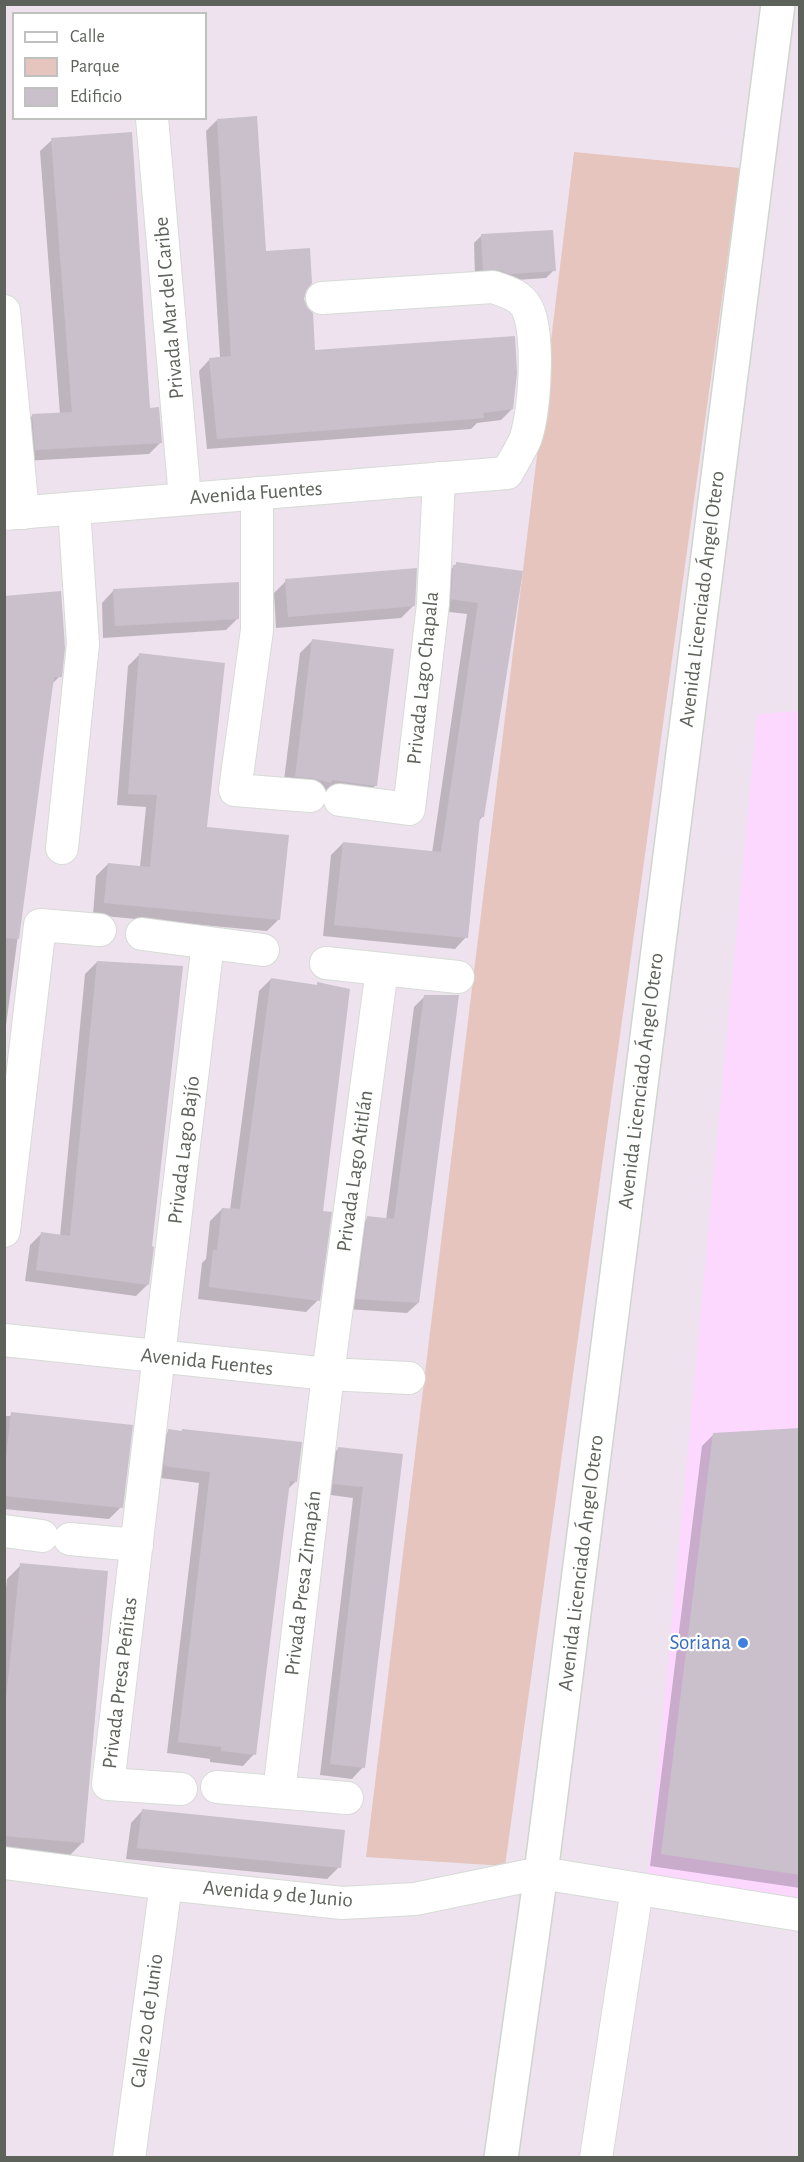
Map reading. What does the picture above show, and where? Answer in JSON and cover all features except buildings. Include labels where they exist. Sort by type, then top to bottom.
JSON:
[{"type":"main road","name":"Avenida Licenciado Ángel Otero","points":[[501,2157],[541,1873],[778,4]]},
{"type":"street","name":"Privada Mar del Caribe","points":[[152,120],[185,498]]},
{"type":"street","name":"Avenida Fuentes","points":[[14,514],[507,473],[525,439],[536,378],[533,326],[527,306],[513,294],[493,287],[322,298]]},
{"type":"street","points":[[4,311],[14,514]]},
{"type":"street","name":"Privada Lago Chapala","points":[[257,493],[257,630],[235,790],[325,798],[409,809],[433,604],[439,478]]},
{"type":"street","points":[[62,848],[83,644],[74,508]]},
{"type":"street","points":[[4,1231],[9,1156],[40,925],[100,930]]},
{"type":"street","points":[[142,934],[263,950]]},
{"type":"street","name":"Privada Lago Bajío","points":[[160,1357],[208,943]]},
{"type":"street","points":[[326,963],[458,977]]},
{"type":"street","name":"Privada Lago Atitlán","points":[[328,1374],[382,969]]},
{"type":"street","name":"Avenida Fuentes","points":[[4,1341],[328,1374],[409,1378]]},
{"type":"street","name":"Privada Presa Peñitas","points":[[160,1357],[108,1784],[181,1789]]},
{"type":"street","name":"Privada Presa Zimapán","points":[[279,1792],[328,1374]]},
{"type":"street","points":[[4,1531],[136,1545]]},
{"type":"street","points":[[217,1787],[347,1798]]},
{"type":"street","name":"Avenida 9 de Junio","points":[[4,1863],[166,1884],[342,1903],[415,1899],[541,1873],[800,1915]]},
{"type":"street","name":"Calle 20 de Junio","points":[[129,2157],[166,1884]]},
{"type":"street","points":[[596,2157],[637,1889]]},
{"type":"shaded area","points":[[799,711],[799,1909],[647,1885],[757,714]]},
{"type":"green space","points":[[574,152],[740,168],[505,1866],[366,1857]]},
{"type":"place","name":"Soriana","points":[[743,1643]]}]
